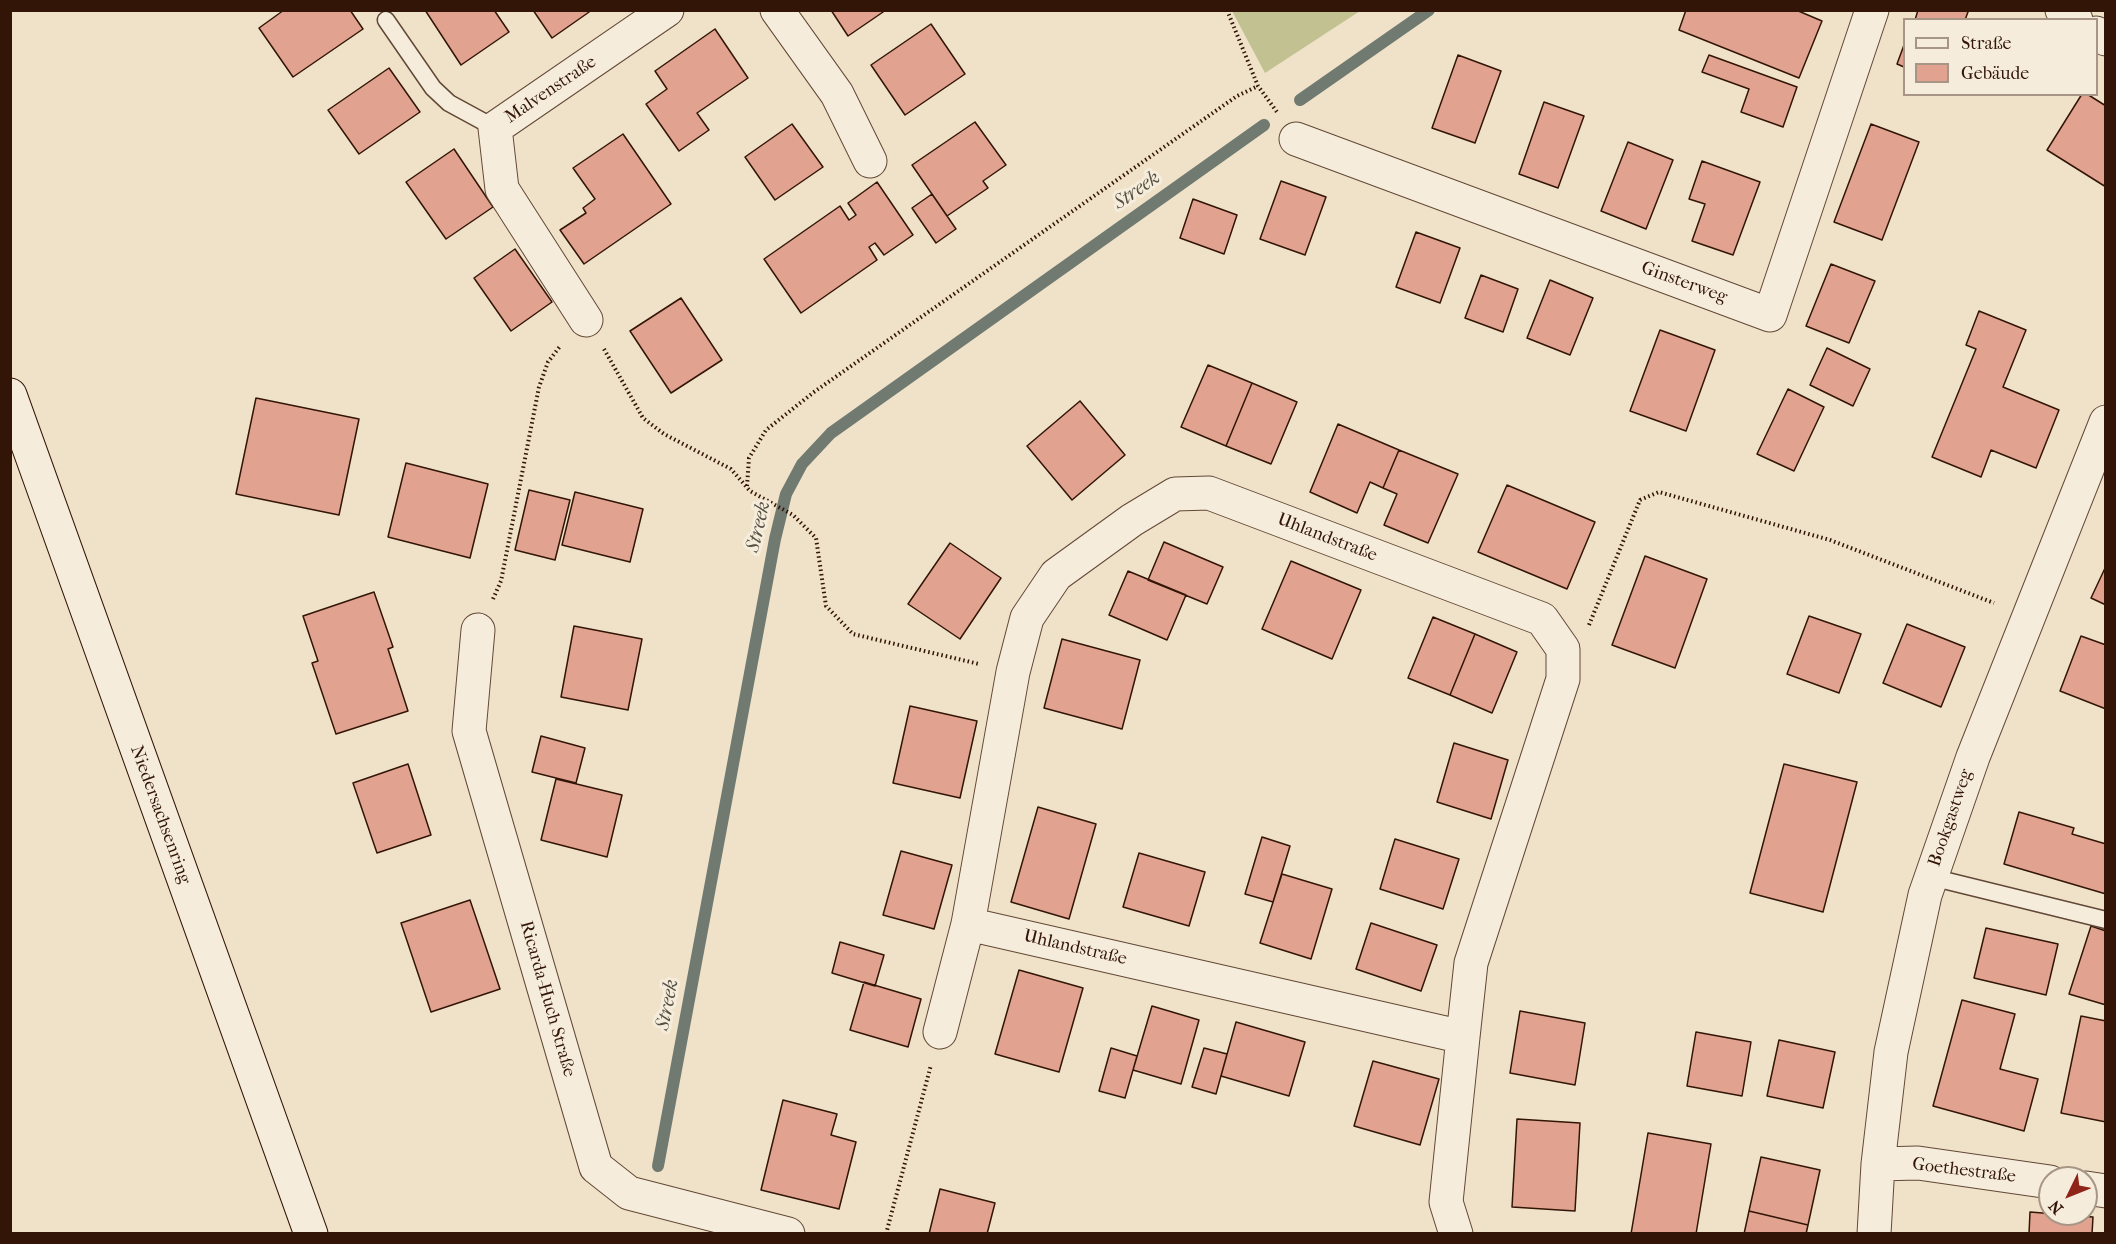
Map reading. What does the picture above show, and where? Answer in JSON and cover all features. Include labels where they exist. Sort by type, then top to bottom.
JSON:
[{"type":"street","name":"Malvenstraße","points":[[586,320],[502,189],[495,128],[668,10]]},
{"type":"street","points":[[777,10],[837,94],[870,161]]},
{"type":"street","name":"Ginsterweg","points":[[1296,139],[1770,315],[1872,10]]},
{"type":"street","name":"Niedersachsenring","points":[[10,395],[311,1233]]},
{"type":"street","name":"Bookgastweg","points":[[1874,1233],[1878,1164],[1891,1052],[1925,895],[1973,757],[2106,422]]},
{"type":"street","name":"Uhlandstraße","points":[[940,1032],[968,924],[1013,672],[1027,618],[1056,575],[1132,520],[1175,494],[1209,493],[1542,619],[1563,649]]},
{"type":"street","name":"Ricarda-Huch Straße","points":[[478,630],[469,731],[596,1167],[628,1193],[788,1233]]},
{"type":"street","points":[[1456,1233],[1446,1202],[1471,963],[1563,679],[1563,649]]},
{"type":"street","name":"Uhlandstraße","points":[[968,924],[1463,1036]]},
{"type":"street","name":"Goethestraße","points":[[1878,1164],[1918,1163],[2038,1180]]},
{"type":"lane","points":[[386,20],[433,88],[449,103],[495,128]]},
{"type":"lane","points":[[1931,877],[2106,920]]},
{"type":"path","points":[[1227,10],[1258,86],[1296,139]]},
{"type":"path","points":[[747,486],[749,458],[766,430],[806,399],[1237,96],[1258,86]]},
{"type":"path","points":[[478,630],[501,581],[539,387],[548,362],[577,326],[586,320],[643,418],[664,434],[731,469],[750,491],[793,515],[816,538],[826,606],[853,634],[1013,672]]},
{"type":"path","points":[[1563,649],[1583,641],[1640,500],[1659,492],[1830,540],[2028,617]]},
{"type":"path","points":[[886,1233],[940,1032]]},
{"type":"green space","points":[[1232,11],[1360,11],[1265,73]]},
{"type":"building","points":[[284,10],[350,10],[363,29],[293,77],[259,28]]},
{"type":"building","points":[[425,10],[494,10],[509,32],[461,65]]},
{"type":"building","points":[[533,10],[592,10],[552,38]]},
{"type":"building","points":[[831,10],[886,10],[848,36]]},
{"type":"building","points":[[1686,10],[1796,10],[1822,21],[1799,78],[1679,30]]},
{"type":"building","points":[[1918,10],[1964,10],[1968,12],[1966,18],[1916,18]]},
{"type":"building","points":[[931,24],[965,74],[905,115],[871,65]]},
{"type":"building","points":[[715,29],[748,78],[697,113],[709,130],[679,151],[646,104],[667,89],[655,71]]},
{"type":"building","points":[[1903,48],[1903,67],[1897,64]]},
{"type":"building","points":[[1458,55],[1501,71],[1475,143],[1432,128]]},
{"type":"building","points":[[1709,55],[1797,87],[1783,127],[1741,112],[1749,89],[1702,72]]},
{"type":"building","points":[[389,68],[420,112],[359,154],[328,110]]},
{"type":"building","points":[[2081,96],[2090,96],[2106,106],[2106,187],[2047,150]]},
{"type":"building","points":[[1544,102],[1584,116],[1558,188],[1519,174]]},
{"type":"building","points":[[975,122],[1006,165],[983,181],[988,188],[947,216],[912,165]]},
{"type":"building","points":[[792,124],[823,167],[775,200],[745,157]]},
{"type":"building","points":[[1871,124],[1919,142],[1882,240],[1834,222]]},
{"type":"building","points":[[623,134],[671,204],[584,264],[560,230],[586,213],[583,208],[595,199],[573,168]]},
{"type":"building","points":[[1628,142],[1673,160],[1646,229],[1601,211]]},
{"type":"building","points":[[454,149],[493,207],[446,239],[406,182]]},
{"type":"building","points":[[1702,161],[1760,182],[1733,255],[1692,241],[1705,204],[1689,199]]},
{"type":"building","points":[[1281,181],[1326,197],[1305,255],[1260,239]]},
{"type":"building","points":[[877,182],[913,235],[884,255],[875,243],[869,247],[877,260],[801,313],[764,259],[840,206],[849,220],[856,215],[848,203]]},
{"type":"building","points":[[932,194],[956,229],[936,243],[912,208]]},
{"type":"building","points":[[1193,199],[1237,215],[1224,254],[1180,238]]},
{"type":"building","points":[[1416,232],[1460,248],[1440,303],[1396,287]]},
{"type":"building","points":[[515,249],[552,302],[511,331],[474,278]]},
{"type":"building","points":[[1831,264],[1875,281],[1849,343],[1806,326]]},
{"type":"building","points":[[1481,275],[1518,289],[1503,332],[1465,318]]},
{"type":"building","points":[[1550,280],[1593,298],[1570,355],[1527,338]]},
{"type":"building","points":[[681,298],[722,360],[671,393],[630,331]]},
{"type":"building","points":[[1979,311],[2026,330],[2003,387],[2059,410],[2036,468],[1991,450],[1981,477],[1932,457],[1976,349],[1966,345]]},
{"type":"building","points":[[1660,330],[1715,350],[1686,431],[1630,411]]},
{"type":"building","points":[[1827,348],[1870,369],[1853,406],[1810,385]]},
{"type":"building","points":[[1208,365],[1252,383],[1226,446],[1181,427]]},
{"type":"building","points":[[1252,383],[1297,402],[1271,464],[1226,446]]},
{"type":"building","points":[[1788,389],[1824,407],[1794,471],[1757,454]]},
{"type":"building","points":[[256,398],[359,419],[339,515],[236,494]]},
{"type":"building","points":[[1080,401],[1125,455],[1072,500],[1027,446]]},
{"type":"building","points":[[1338,424],[1399,450],[1383,488],[1370,482],[1357,513],[1310,492]]},
{"type":"building","points":[[1399,450],[1458,474],[1428,543],[1384,525],[1397,494],[1383,488]]},
{"type":"building","points":[[406,463],[488,484],[470,558],[388,537]]},
{"type":"building","points":[[1507,485],[1595,522],[1567,589],[1478,552]]},
{"type":"building","points":[[529,490],[570,500],[555,560],[515,550]]},
{"type":"building","points":[[575,492],[643,509],[630,562],[562,545]]},
{"type":"building","points":[[1164,542],[1223,567],[1207,604],[1148,580]]},
{"type":"building","points":[[950,543],[1001,578],[960,639],[908,604]]},
{"type":"building","points":[[1645,556],[1707,579],[1675,668],[1612,645]]},
{"type":"building","points":[[1291,561],[1361,590],[1332,659],[1262,629]]},
{"type":"building","points":[[2106,566],[2106,605],[2091,598]]},
{"type":"building","points":[[1128,571],[1186,595],[1167,640],[1109,615]]},
{"type":"building","points":[[374,592],[393,647],[388,649],[408,711],[336,734],[312,663],[318,661],[303,616]]},
{"type":"building","points":[[1809,616],[1861,634],[1839,693],[1787,674]]},
{"type":"building","points":[[1433,617],[1475,634],[1450,695],[1408,678]]},
{"type":"building","points":[[1907,624],[1965,647],[1941,707],[1883,683]]},
{"type":"building","points":[[574,626],[642,639],[628,710],[561,697]]},
{"type":"building","points":[[1475,634],[1517,652],[1492,713],[1450,695]]},
{"type":"building","points":[[2081,636],[2106,645],[2106,709],[2060,691]]},
{"type":"building","points":[[1062,639],[1140,660],[1122,729],[1044,708]]},
{"type":"building","points":[[910,706],[977,721],[960,798],[893,783]]},
{"type":"building","points":[[541,736],[585,748],[576,783],[532,772]]},
{"type":"building","points":[[1454,743],[1508,760],[1491,819],[1437,802]]},
{"type":"building","points":[[408,764],[431,835],[377,853],[353,783]]},
{"type":"building","points":[[1784,764],[1857,782],[1823,912],[1750,893]]},
{"type":"building","points":[[556,779],[622,795],[607,857],[541,840]]},
{"type":"building","points":[[1038,807],[1096,824],[1069,919],[1011,902]]},
{"type":"building","points":[[2019,812],[2074,828],[2072,834],[2106,844],[2106,894],[2004,864]]},
{"type":"building","points":[[1262,837],[1290,846],[1273,902],[1245,894]]},
{"type":"building","points":[[1395,839],[1459,859],[1443,909],[1380,889]]},
{"type":"building","points":[[901,851],[952,865],[934,929],[883,915]]},
{"type":"building","points":[[1139,853],[1205,872],[1189,926],[1123,907]]},
{"type":"building","points":[[1282,874],[1332,889],[1311,959],[1260,943]]},
{"type":"building","points":[[470,900],[500,989],[431,1012],[401,923]]},
{"type":"building","points":[[1371,923],[1437,945],[1421,991],[1356,969]]},
{"type":"building","points":[[2091,926],[2106,931],[2106,1005],[2069,994]]},
{"type":"building","points":[[1986,928],[2058,944],[2046,995],[1974,978]]},
{"type":"building","points":[[840,942],[884,955],[875,986],[832,973]]},
{"type":"building","points":[[1019,970],[1083,988],[1059,1072],[995,1054]]},
{"type":"building","points":[[864,982],[921,999],[908,1047],[850,1030]]},
{"type":"building","points":[[1962,1000],[2015,1014],[2000,1069],[2038,1079],[2024,1131],[1933,1106]]},
{"type":"building","points":[[1152,1006],[1199,1020],[1181,1084],[1133,1070]]},
{"type":"building","points":[[1520,1011],[1585,1023],[1575,1085],[1510,1073]]},
{"type":"building","points":[[2081,1016],[2106,1021],[2106,1122],[2061,1113]]},
{"type":"building","points":[[1236,1022],[1305,1042],[1289,1096],[1221,1076]]},
{"type":"building","points":[[1696,1032],[1751,1042],[1742,1096],[1687,1086]]},
{"type":"building","points":[[1779,1040],[1835,1052],[1823,1108],[1767,1096]]},
{"type":"building","points":[[1111,1048],[1137,1056],[1125,1098],[1099,1091]]},
{"type":"building","points":[[1204,1048],[1227,1054],[1216,1094],[1192,1087]]},
{"type":"building","points":[[1373,1061],[1439,1079],[1420,1145],[1354,1126]]},
{"type":"building","points":[[783,1100],[837,1114],[831,1135],[856,1142],[839,1209],[761,1190]]},
{"type":"building","points":[[1517,1119],[1580,1123],[1575,1211],[1512,1207]]},
{"type":"building","points":[[1648,1133],[1711,1144],[1696,1234],[1631,1234]]},
{"type":"building","points":[[1761,1157],[1820,1170],[1808,1225],[1749,1211]]},
{"type":"building","points":[[940,1189],[995,1203],[987,1234],[929,1234]]},
{"type":"building","points":[[1749,1211],[1808,1225],[1806,1234],[1744,1234]]},
{"type":"building","points":[[2030,1212],[2038,1213],[2038,1226],[2092,1226],[2092,1234],[2029,1234]]},
{"type":"waterway","name":"Streek","points":[[1300,100],[1429,10]]},
{"type":"waterway","name":"Streek","points":[[658,1166],[775,539],[786,494],[802,464],[831,433],[1264,125]]}]
